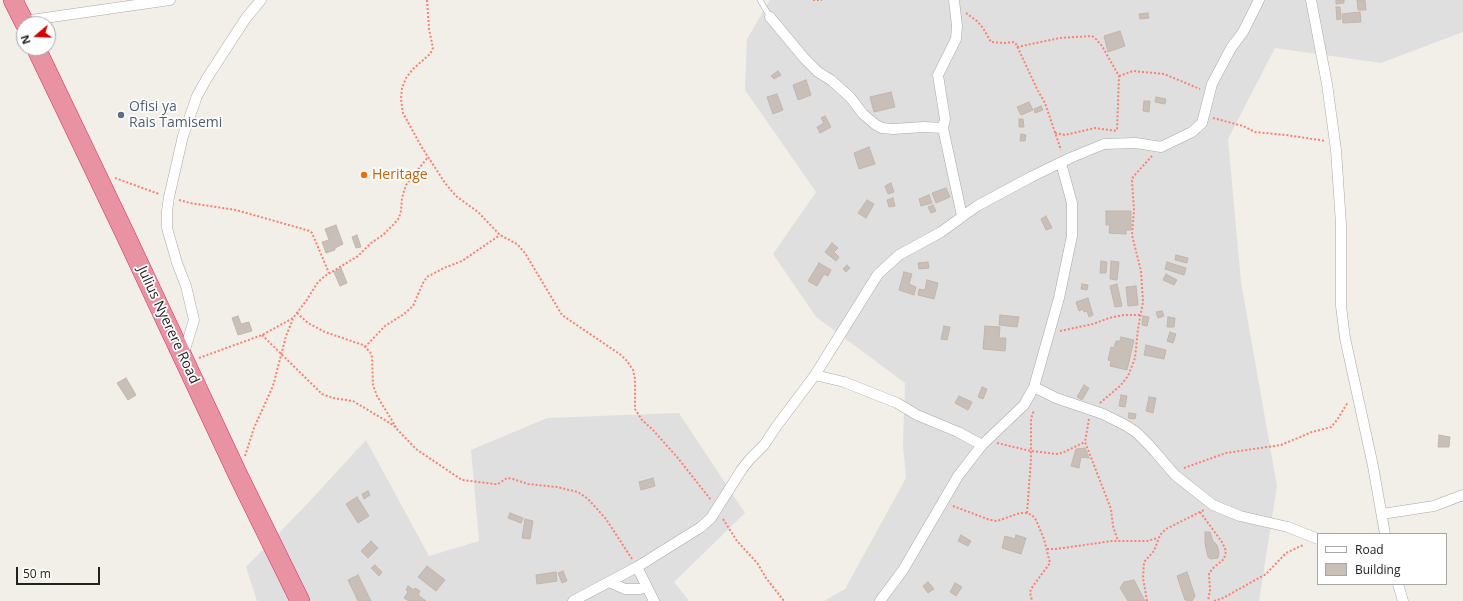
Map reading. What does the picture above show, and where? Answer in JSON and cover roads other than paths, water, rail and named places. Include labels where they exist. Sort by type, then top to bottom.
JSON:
[{"type":"highway","points":[[13,0],[21,16]]},
{"type":"highway","name":"Julius Nyerere Road","points":[[40,56],[239,477],[300,601]]},
{"type":"street","points":[[56,18],[170,0]]},
{"type":"street","points":[[184,360],[194,320],[186,286],[177,263],[167,228],[169,197],[183,136],[197,96],[206,78],[239,29],[261,0]]},
{"type":"street","points":[[573,601],[637,567],[701,528],[711,518],[742,469],[764,445],[815,375],[878,274],[899,255],[941,232],[962,216],[1007,190],[1063,162],[1104,144],[1140,144],[1161,147],[1192,132],[1202,123],[1212,84],[1243,32],[1259,0]]},
{"type":"street","points":[[1311,0],[1327,84],[1335,143],[1341,224],[1341,306],[1345,338],[1373,466],[1385,533]]},
{"type":"street","points":[[954,3],[957,26],[956,39],[938,75],[945,119],[943,128],[962,216]]},
{"type":"street","points":[[770,17],[808,62],[818,72],[831,80],[850,97],[863,114],[876,125],[882,128],[893,129],[924,127],[943,128]]},
{"type":"street","points":[[880,601],[903,570],[958,476],[984,443],[1024,405],[1036,388],[1059,298],[1072,236],[1072,203],[1063,162]]},
{"type":"street","points":[[815,375],[844,382],[897,403],[917,415],[984,443]]},
{"type":"street","points":[[1036,388],[1056,398],[1103,414],[1125,424],[1136,432],[1172,472],[1213,505],[1240,516],[1288,527],[1316,539]]},
{"type":"street","points":[[1382,514],[1434,506],[1463,495]]},
{"type":"street","points":[[637,567],[654,601]]},
{"type":"street","points":[[609,582],[625,589],[640,589],[646,586]]},
{"type":"street","points":[[1398,585],[1403,601]]},
{"type":"lane","points":[[760,0],[770,17]]},
{"type":"place","name":"Ofisi ya Rais Tamisemi","points":[[121,115]]},
{"type":"place","name":"Heritage","points":[[364,175]]}]
